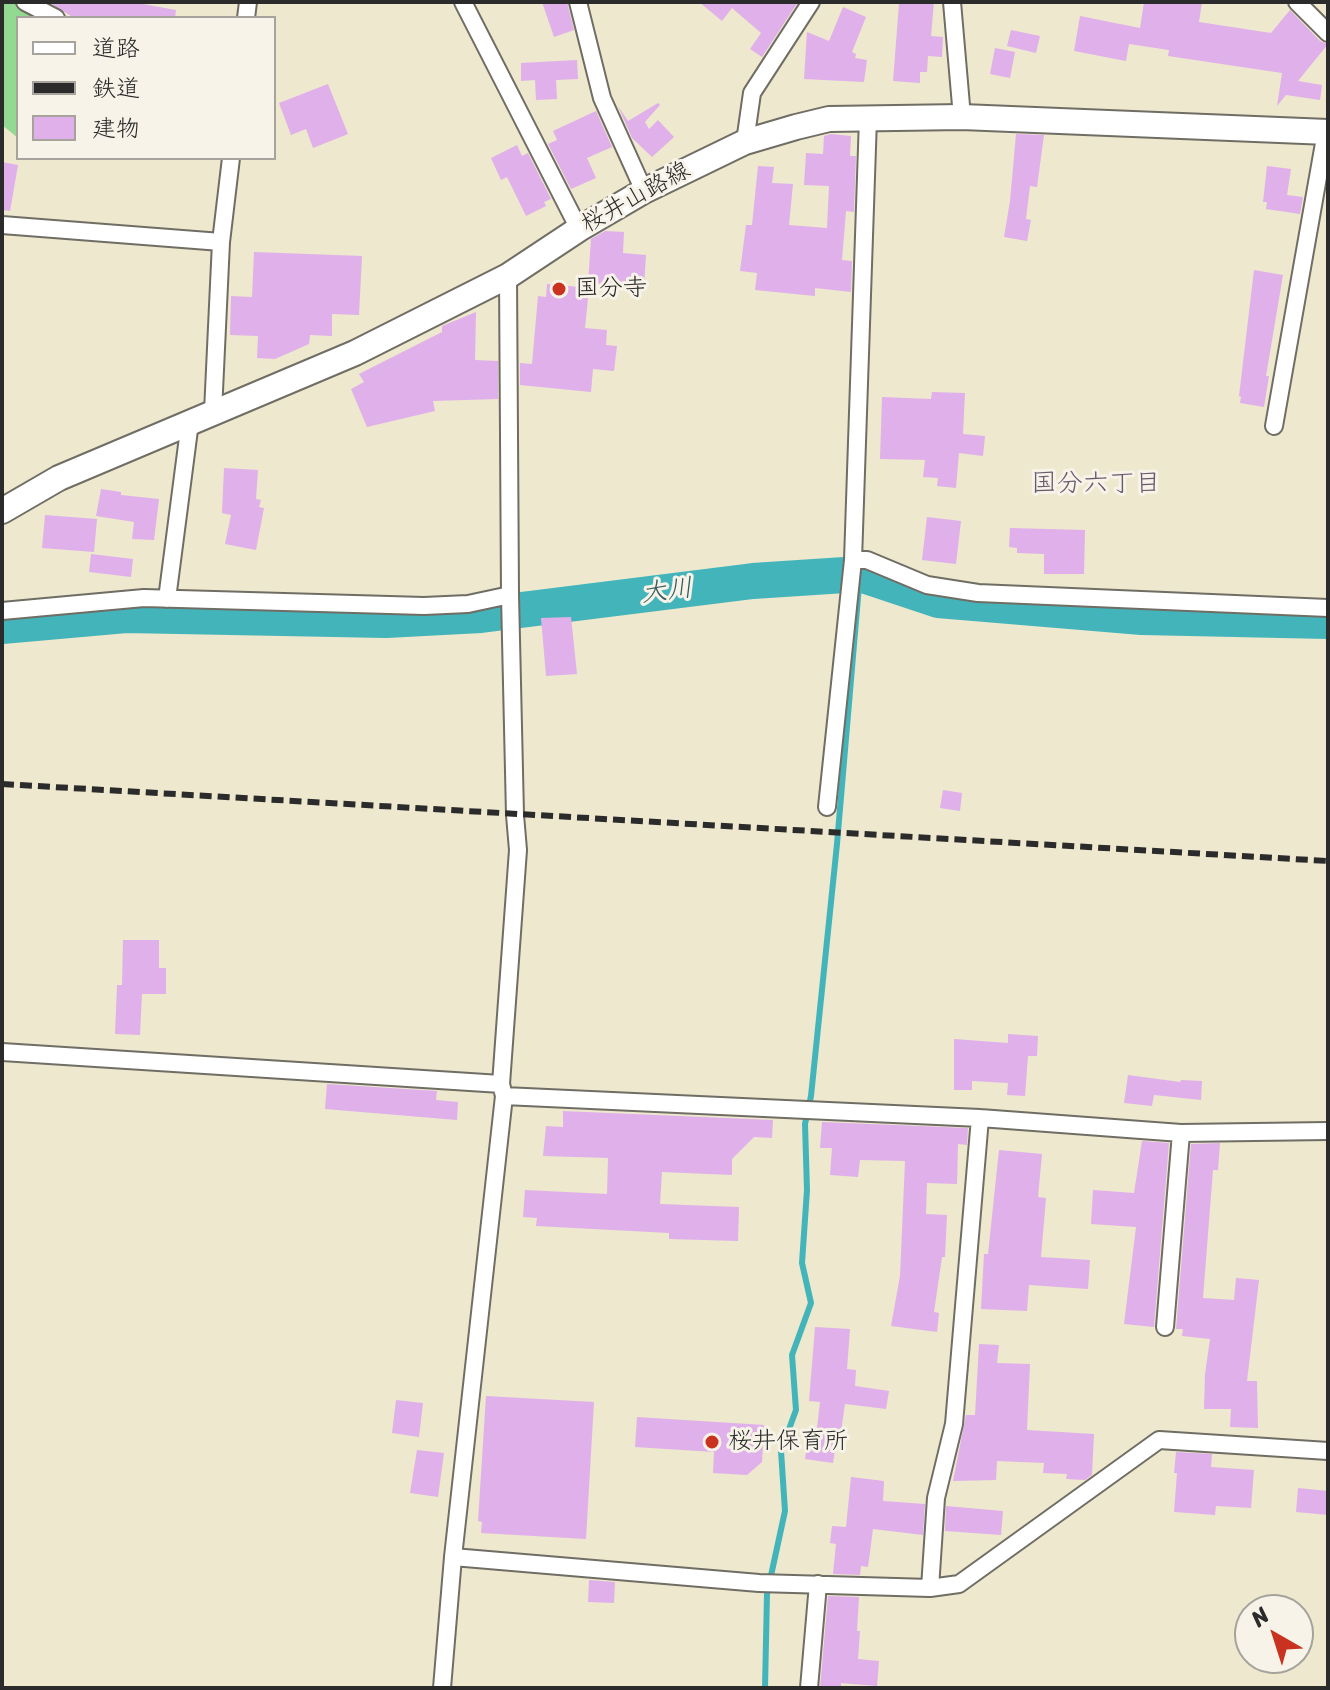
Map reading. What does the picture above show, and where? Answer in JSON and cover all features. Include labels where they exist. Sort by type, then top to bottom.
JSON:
[{"type":"main road","name":"桜井山路線","points":[[2,511],[59,478],[355,353],[508,276],[644,191],[745,142],[829,119],[868,118],[962,117],[1327,132]]},
{"type":"street","points":[[25,2],[52,16]]},
{"type":"street","points":[[463,2],[579,229]]},
{"type":"street","points":[[578,2],[602,98],[644,191]]},
{"type":"street","points":[[745,142],[752,93],[811,2]]},
{"type":"street","points":[[952,2],[962,117]]},
{"type":"street","points":[[1297,2],[1328,33]]},
{"type":"street","points":[[827,807],[853,560],[868,118]]},
{"type":"street","points":[[1274,426],[1327,132]]},
{"type":"street","points":[[213,412],[221,242],[231,160]]},
{"type":"street","points":[[2,225],[221,242]]},
{"type":"street","points":[[442,1688],[502,1090],[518,850],[510,595],[508,276]]},
{"type":"street","points":[[167,599],[190,422]]},
{"type":"street","points":[[853,560],[867,560],[927,585],[978,593],[1328,608]]},
{"type":"street","points":[[2,611],[144,598],[424,606],[468,604],[510,595]]},
{"type":"street","points":[[2,1052],[502,1090],[1181,1133],[1328,1131]]},
{"type":"street","points":[[930,1588],[936,1498],[954,1424],[980,1118]]},
{"type":"street","points":[[1165,1327],[1181,1133]]},
{"type":"street","points":[[453,1557],[759,1583],[930,1588],[959,1584],[1159,1440],[1328,1451]]},
{"type":"street","points":[[809,1688],[818,1584]]},
{"type":"green space","points":[[2,2],[14,2],[41,16],[16,16],[16,136],[2,125]]},
{"type":"building","points":[[49,2],[132,2],[176,10],[175,16],[71,16]]},
{"type":"building","points":[[542,2],[567,2],[574,30],[554,37]]},
{"type":"building","points":[[699,2],[798,2],[762,57],[750,49],[761,33],[732,8],[722,21]]},
{"type":"building","points":[[934,2],[931,36],[943,37],[942,57],[928,56],[927,72],[920,72],[920,83],[893,81],[899,4]]},
{"type":"building","points":[[1144,2],[1202,2],[1199,22],[1271,33],[1290,10],[1320,41],[1328,44],[1298,81],[1322,85],[1320,100],[1286,95],[1277,106],[1282,73],[1168,56],[1169,50],[1129,44],[1126,61],[1074,51],[1080,16],[1140,28]]},
{"type":"building","points":[[843,7],[866,17],[852,52],[856,54],[855,58],[867,60],[864,82],[804,79],[807,32],[829,41]]},
{"type":"building","points":[[1011,30],[1040,36],[1036,53],[1007,46]]},
{"type":"building","points":[[995,48],[1015,52],[1010,78],[990,74]]},
{"type":"building","points":[[577,60],[578,79],[556,80],[557,99],[536,100],[535,80],[521,81],[521,63]]},
{"type":"building","points":[[328,84],[348,134],[313,148],[306,129],[291,135],[279,103]]},
{"type":"building","points":[[658,103],[660,105],[645,122],[649,129],[658,120],[674,137],[652,157],[632,138],[618,106],[628,121]]},
{"type":"building","points":[[596,111],[612,147],[587,158],[596,178],[571,189],[548,144],[557,140],[553,131]]},
{"type":"building","points":[[1016,134],[1044,135],[1037,187],[1030,186],[1026,219],[1031,220],[1027,241],[1004,237]]},
{"type":"building","points":[[824,136],[851,136],[850,156],[856,156],[854,212],[846,211],[842,260],[852,261],[851,292],[815,288],[815,296],[755,290],[757,273],[740,271],[746,225],[752,225],[758,166],[774,167],[772,183],[793,184],[789,225],[827,228],[829,186],[804,185],[806,153],[823,154]]},
{"type":"building","points":[[517,145],[522,156],[528,153],[551,199],[544,202],[546,206],[526,216],[507,177],[501,180],[491,158]]},
{"type":"building","points":[[2,162],[18,165],[10,211],[2,210]]},
{"type":"building","points":[[1267,166],[1291,169],[1287,195],[1303,197],[1300,214],[1266,209],[1267,202],[1263,202]]},
{"type":"building","points":[[605,231],[624,232],[623,253],[646,255],[644,286],[588,283],[591,239]]},
{"type":"building","points":[[254,252],[362,256],[359,315],[332,314],[332,336],[310,335],[309,344],[275,359],[257,358],[258,336],[230,335],[231,296],[252,297]]},
{"type":"building","points":[[1254,270],[1283,275],[1266,376],[1269,376],[1264,407],[1240,403],[1239,396]]},
{"type":"building","points":[[547,284],[589,288],[585,328],[607,330],[606,345],[617,346],[614,371],[593,369],[591,392],[520,385],[520,363],[532,364],[538,296],[546,297]]},
{"type":"building","points":[[476,312],[475,360],[498,361],[498,399],[433,401],[435,411],[367,427],[351,389],[364,382],[359,374],[442,332],[442,326]]},
{"type":"building","points":[[932,392],[965,393],[963,434],[985,436],[983,456],[959,453],[956,488],[937,486],[938,478],[923,477],[925,460],[880,459],[882,397],[931,399]]},
{"type":"building","points":[[224,468],[258,470],[256,499],[261,500],[259,507],[264,508],[256,550],[225,544],[231,515],[222,513]]},
{"type":"building","points":[[101,489],[121,492],[121,495],[159,499],[154,540],[132,539],[134,522],[96,516]]},
{"type":"building","points":[[45,515],[97,519],[94,552],[42,548]]},
{"type":"building","points":[[927,517],[961,521],[956,564],[922,560]]},
{"type":"building","points":[[1010,528],[1085,530],[1084,574],[1044,574],[1044,554],[1017,553],[1017,548],[1009,547]]},
{"type":"building","points":[[91,554],[133,559],[131,577],[89,572]]},
{"type":"building","points":[[571,617],[577,674],[546,676],[541,618]]},
{"type":"building","points":[[943,790],[962,793],[960,811],[940,808]]},
{"type":"building","points":[[123,940],[159,940],[159,968],[166,968],[166,994],[142,994],[140,1035],[115,1034],[117,985],[122,985]]},
{"type":"building","points":[[1008,1034],[1038,1036],[1037,1056],[1028,1056],[1025,1096],[1007,1095],[1008,1083],[972,1081],[972,1090],[954,1090],[954,1039],[1008,1043]]},
{"type":"building","points":[[1128,1075],[1180,1082],[1202,1081],[1201,1100],[1154,1095],[1152,1106],[1124,1103]]},
{"type":"building","points":[[327,1084],[437,1091],[436,1100],[458,1102],[457,1120],[325,1109]]},
{"type":"building","points":[[563,1111],[773,1120],[772,1138],[754,1137],[732,1159],[732,1175],[662,1172],[660,1204],[739,1207],[738,1241],[669,1239],[669,1233],[536,1226],[537,1218],[523,1217],[525,1190],[607,1194],[608,1158],[543,1156],[546,1126],[563,1127]]},
{"type":"building","points":[[822,1122],[968,1128],[967,1145],[958,1144],[957,1184],[927,1183],[926,1214],[947,1215],[945,1257],[942,1257],[934,1312],[939,1313],[937,1332],[891,1326],[900,1276],[905,1161],[860,1160],[858,1177],[830,1175],[832,1148],[820,1148]]},
{"type":"building","points":[[1142,1141],[1169,1143],[1154,1327],[1124,1324],[1136,1227],[1091,1224],[1093,1190],[1134,1193]]},
{"type":"building","points":[[1220,1143],[1218,1170],[1213,1170],[1203,1298],[1234,1300],[1236,1278],[1259,1280],[1247,1381],[1257,1381],[1258,1428],[1230,1427],[1231,1409],[1204,1409],[1210,1339],[1182,1336],[1183,1329],[1176,1329],[1191,1144]]},
{"type":"building","points":[[999,1150],[1042,1154],[1038,1197],[1046,1198],[1041,1257],[1090,1260],[1088,1289],[1029,1285],[1027,1311],[981,1309],[984,1254],[988,1254]]},
{"type":"building","points":[[815,1327],[850,1329],[847,1369],[856,1370],[855,1386],[889,1391],[886,1409],[845,1404],[833,1463],[805,1459],[807,1444],[815,1445],[820,1402],[809,1401]]},
{"type":"building","points":[[979,1344],[999,1345],[997,1363],[1030,1364],[1027,1430],[1094,1434],[1092,1475],[1085,1480],[1066,1479],[1067,1474],[1043,1473],[1044,1463],[997,1461],[996,1480],[953,1481],[966,1415],[975,1415]]},
{"type":"building","points":[[486,1396],[594,1402],[586,1539],[481,1533],[482,1522],[478,1521]]},
{"type":"building","points":[[396,1400],[423,1403],[419,1437],[392,1433]]},
{"type":"building","points":[[637,1417],[764,1425],[762,1462],[747,1475],[713,1473],[714,1452],[635,1447]]},
{"type":"building","points":[[417,1450],[444,1453],[438,1497],[410,1493]]},
{"type":"building","points":[[1176,1452],[1212,1454],[1211,1467],[1254,1470],[1251,1508],[1216,1506],[1215,1515],[1174,1512]]},
{"type":"building","points":[[851,1477],[884,1481],[883,1501],[925,1504],[923,1535],[873,1529],[868,1567],[861,1566],[860,1575],[833,1574],[836,1544],[830,1543],[832,1526],[846,1527]]},
{"type":"building","points":[[1298,1488],[1328,1491],[1328,1515],[1296,1512]]},
{"type":"building","points":[[946,1506],[1003,1511],[1001,1535],[945,1531]]},
{"type":"building","points":[[589,1580],[615,1582],[614,1603],[588,1602]]},
{"type":"building","points":[[828,1596],[859,1597],[858,1659],[879,1661],[877,1686],[841,1683],[841,1688],[820,1688]]},
{"type":"waterway","points":[[765,1688],[767,1594],[785,1511],[781,1451],[796,1410],[792,1355],[811,1303],[802,1263],[807,1190],[805,1124],[811,1096],[837,844],[860,574]]},
{"type":"waterway","name":"大川","points":[[2,626],[126,615],[386,620],[481,615],[753,581],[860,574],[938,600],[1142,617],[1328,621]]},
{"type":"railway","points":[[2,784],[1328,861]]},
{"type":"place","name":"国分寺","points":[[559,289]]},
{"type":"place","name":"桜井保育所","points":[[712,1442]]},
{"type":"district","name":"国分六丁目","points":[[1096,484]]}]
